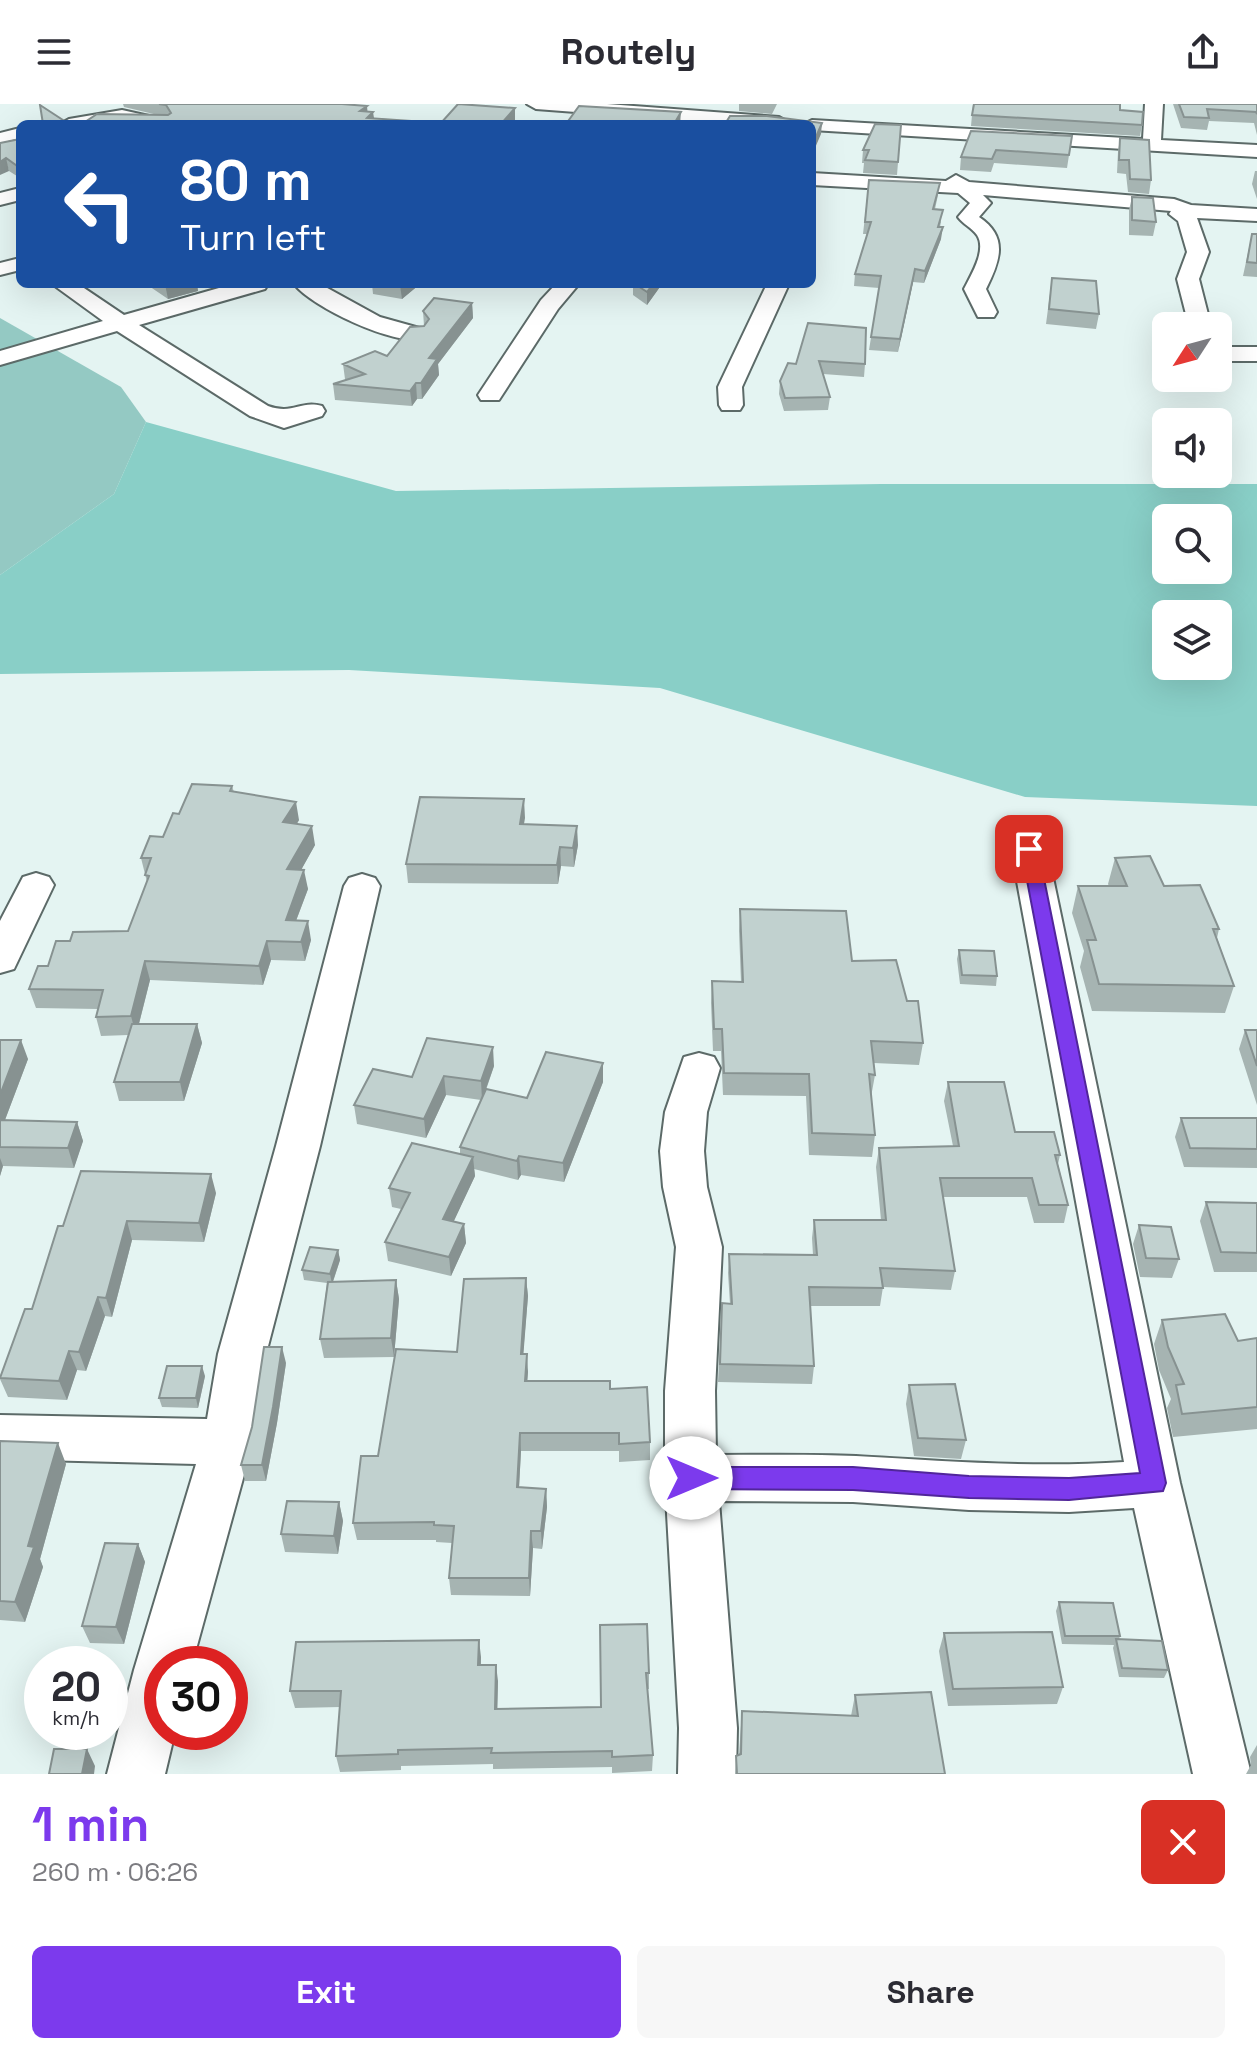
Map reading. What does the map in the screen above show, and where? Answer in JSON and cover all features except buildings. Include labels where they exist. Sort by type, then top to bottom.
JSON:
[{"type":"street","points":[[524,120],[537,104],[749,120]]},
{"type":"street","points":[[1152,146],[1154,104]]},
{"type":"street","points":[[93,120],[122,115],[144,120]]},
{"type":"street","points":[[816,126],[949,150],[1152,146],[1257,151]]},
{"type":"street","points":[[949,150],[957,182],[981,203],[968,217],[983,229],[991,249],[975,289],[986,312]]},
{"type":"street","points":[[817,200],[819,180],[1040,192],[1174,205],[1188,211],[1257,215]]},
{"type":"street","points":[[1188,211],[1179,214],[1187,218],[1198,252],[1188,279],[1196,312]]},
{"type":"street","points":[[69,288],[126,324],[164,353],[259,411],[284,420],[313,411]]},
{"type":"street","points":[[0,358],[244,288]]},
{"type":"street","points":[[311,288],[398,332],[415,334]]},
{"type":"street","points":[[490,395],[549,305],[564,288]]},
{"type":"street","points":[[731,405],[730,387],[776,288]]},
{"type":"street","points":[[1232,354],[1257,354]]},
{"type":"street","points":[[1029,849],[1154,1483],[1222,1774]]},
{"type":"street","points":[[0,960],[36,885]]},
{"type":"street","points":[[169,1646],[228,1442],[242,1354],[298,1146],[362,886]]},
{"type":"street","points":[[699,1068],[686,1112],[682,1151],[685,1187],[699,1247],[690,1391],[691,1478],[708,1728],[707,1774]]},
{"type":"street","points":[[0,1437],[228,1442]]},
{"type":"street","points":[[691,1478],[853,1479],[969,1487],[1069,1489],[1154,1483]]},
{"type":"street","points":[[136,1774],[144,1742]]},
{"type":"shaded area","points":[[0,318],[121,387],[146,422],[114,494],[0,575]]},
{"type":"shaded area","points":[[146,422],[396,491],[881,484],[1152,484],[1152,488],[1232,488],[1232,484],[1257,484],[1257,806],[1025,797],[660,688],[349,670],[0,674],[0,575],[114,494]]},
{"type":"route","points":[[691,1478],[853,1479],[969,1487],[1069,1489],[1154,1483],[1029,849]]}]
